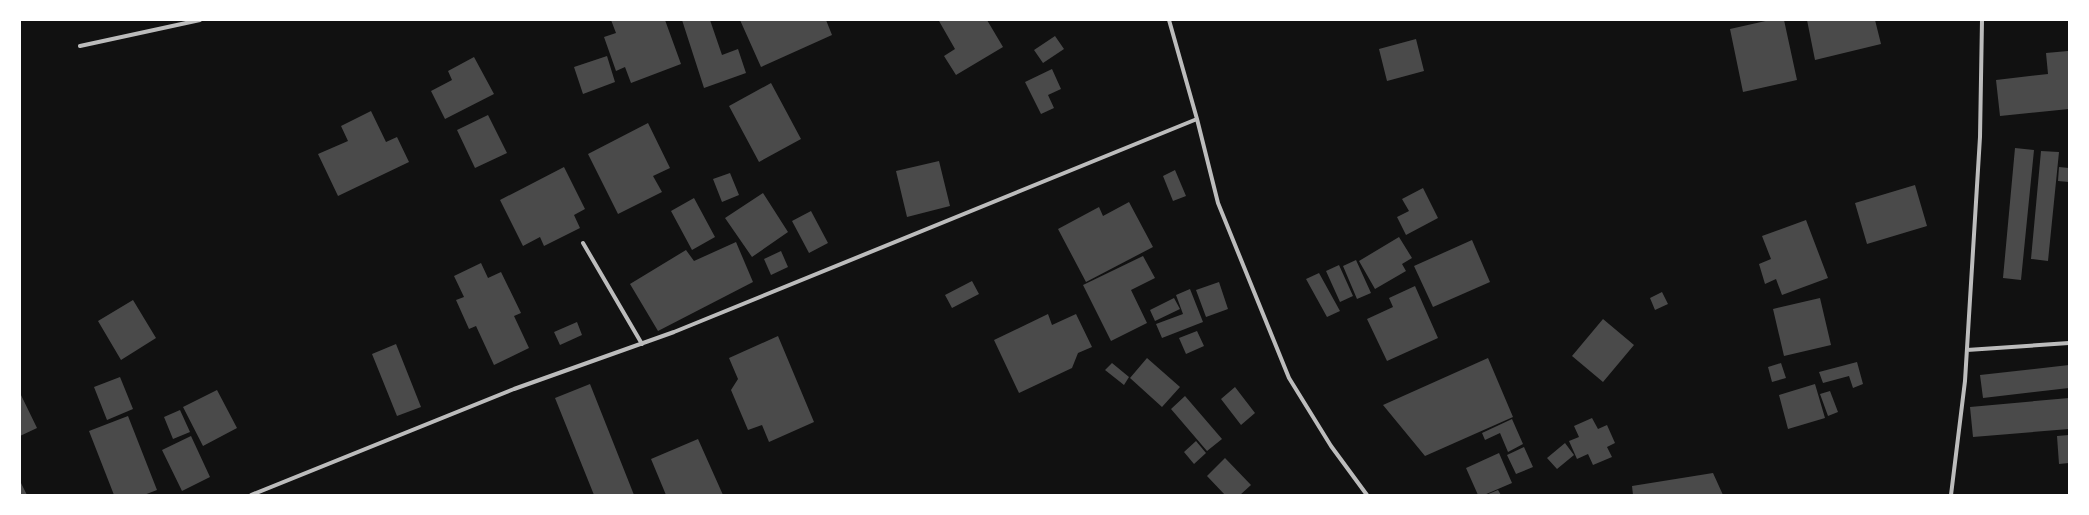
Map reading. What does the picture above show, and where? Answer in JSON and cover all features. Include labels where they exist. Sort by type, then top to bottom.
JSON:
[{"type":"street","points":[[80,46],[200,20]]},
{"type":"street","points":[[1169,20],[1197,119],[1218,203],[1289,378],[1331,446],[1367,495]]},
{"type":"street","points":[[1951,495],[1965,381],[1980,137],[1982,20]]},
{"type":"street","points":[[252,495],[514,389],[642,344],[1197,119]]},
{"type":"street","points":[[583,243],[642,344]]},
{"type":"street","points":[[1967,350],[2069,343]]},
{"type":"building","points":[[611,20],[665,20],[681,64],[631,83],[625,67],[616,71],[604,37],[616,33]]},
{"type":"building","points":[[682,20],[710,20],[722,55],[738,49],[746,73],[704,88]]},
{"type":"building","points":[[740,20],[826,20],[832,35],[761,67]]},
{"type":"building","points":[[987,20],[1003,47],[956,75],[944,56],[955,49],[939,21]]},
{"type":"building","points":[[1770,20],[1784,20],[1797,80],[1743,92],[1730,29]]},
{"type":"building","points":[[1807,20],[1875,20],[1881,44],[1815,60]]},
{"type":"building","points":[[1055,36],[1064,49],[1043,63],[1034,50]]},
{"type":"building","points":[[1416,39],[1424,71],[1387,81],[1379,49]]},
{"type":"building","points":[[2068,51],[2069,109],[2000,116],[1996,80],[2048,74],[2046,53]]},
{"type":"building","points":[[607,56],[615,82],[583,94],[574,67]]},
{"type":"building","points":[[474,57],[494,94],[445,119],[431,91],[452,80],[448,71]]},
{"type":"building","points":[[1052,69],[1061,89],[1048,95],[1054,108],[1041,114],[1025,82]]},
{"type":"building","points":[[771,83],[801,139],[759,162],[729,106]]},
{"type":"building","points":[[371,111],[386,142],[397,137],[409,162],[338,196],[318,154],[348,141],[341,126]]},
{"type":"building","points":[[488,115],[507,153],[475,168],[457,130]]},
{"type":"building","points":[[648,123],[670,168],[653,176],[662,192],[618,214],[588,154]]},
{"type":"building","points":[[2015,148],[2034,150],[2021,280],[2003,278]]},
{"type":"building","points":[[2041,151],[2059,152],[2048,261],[2031,259]]},
{"type":"building","points":[[939,161],[950,206],[907,217],[896,171]]},
{"type":"building","points":[[564,167],[585,209],[574,215],[580,228],[544,246],[540,237],[523,246],[500,200]]},
{"type":"building","points":[[2059,167],[2069,168],[2069,182],[2058,181]]},
{"type":"building","points":[[1175,170],[1186,196],[1173,201],[1163,176]]},
{"type":"building","points":[[730,173],[739,195],[722,202],[713,179]]},
{"type":"building","points":[[1915,185],[1927,226],[1867,244],[1855,203]]},
{"type":"building","points":[[1423,188],[1438,218],[1406,235],[1397,217],[1409,211],[1402,199]]},
{"type":"building","points":[[763,193],[788,232],[752,257],[725,218]]},
{"type":"building","points":[[694,198],[715,237],[692,250],[671,211]]},
{"type":"building","points":[[1129,202],[1153,247],[1086,282],[1058,229],[1099,207],[1103,216]]},
{"type":"building","points":[[811,211],[828,243],[809,253],[792,221]]},
{"type":"building","points":[[1806,220],[1828,278],[1782,295],[1776,279],[1765,284],[1759,264],[1771,259],[1762,236]]},
{"type":"building","points":[[1399,237],[1412,258],[1402,264],[1406,271],[1375,289],[1359,261]]},
{"type":"building","points":[[1472,240],[1490,282],[1433,307],[1414,266]]},
{"type":"building","points":[[736,242],[753,282],[658,331],[630,284],[686,250],[694,261]]},
{"type":"building","points":[[781,251],[788,267],[771,275],[764,259]]},
{"type":"building","points":[[1143,256],[1155,278],[1131,290],[1147,323],[1111,341],[1083,285]]},
{"type":"building","points":[[1356,260],[1371,293],[1357,299],[1343,266]]},
{"type":"building","points":[[481,263],[488,278],[501,272],[521,313],[514,316],[529,348],[494,365],[476,326],[469,329],[456,300],[464,297],[454,276]]},
{"type":"building","points":[[1339,265],[1353,296],[1340,302],[1326,271]]},
{"type":"building","points":[[1319,273],[1340,311],[1327,317],[1306,279]]},
{"type":"building","points":[[972,281],[979,294],[952,308],[945,295]]},
{"type":"building","points":[[1219,282],[1228,309],[1206,317],[1196,290]]},
{"type":"building","points":[[1415,286],[1438,338],[1387,361],[1367,319],[1393,307],[1389,298]]},
{"type":"building","points":[[1190,289],[1203,322],[1162,338],[1156,324],[1183,314],[1176,295]]},
{"type":"building","points":[[1662,292],[1668,304],[1655,310],[1650,298]]},
{"type":"building","points":[[1174,298],[1180,309],[1155,321],[1150,310]]},
{"type":"building","points":[[1820,298],[1831,345],[1784,356],[1773,309]]},
{"type":"building","points":[[133,300],[156,338],[121,360],[98,321]]},
{"type":"building","points":[[1048,314],[1052,325],[1076,314],[1092,347],[1078,353],[1072,368],[1019,393],[994,340]]},
{"type":"building","points":[[1603,319],[1634,345],[1603,382],[1572,356]]},
{"type":"building","points":[[577,322],[582,335],[560,345],[554,332]]},
{"type":"building","points":[[1197,331],[1204,346],[1186,354],[1179,338]]},
{"type":"building","points":[[778,336],[814,422],[769,442],[762,425],[748,430],[731,390],[738,379],[729,358]]},
{"type":"building","points":[[396,344],[421,407],[397,416],[372,354]]},
{"type":"building","points":[[1147,358],[1180,387],[1162,407],[1130,378]]},
{"type":"building","points":[[1488,358],[1513,417],[1425,456],[1383,405]]},
{"type":"building","points":[[1857,362],[1863,384],[1853,388],[1849,376],[1823,383],[1819,372]]},
{"type":"building","points":[[1112,363],[1129,377],[1124,385],[1105,370]]},
{"type":"building","points":[[1781,363],[1786,378],[1772,382],[1768,367]]},
{"type":"building","points":[[2069,365],[2069,388],[1983,398],[1980,375]]},
{"type":"building","points":[[120,377],[133,409],[107,420],[94,387]]},
{"type":"building","points":[[590,384],[634,495],[594,495],[555,398]]},
{"type":"building","points":[[1815,384],[1825,418],[1788,429],[1779,395]]},
{"type":"building","points":[[1235,387],[1255,413],[1241,425],[1221,399]]},
{"type":"building","points":[[217,390],[237,428],[203,446],[183,407]]},
{"type":"building","points":[[1830,391],[1838,412],[1828,416],[1820,394]]},
{"type":"building","points":[[20,393],[37,428],[20,436]]},
{"type":"building","points":[[1185,396],[1222,439],[1207,451],[1171,409]]},
{"type":"building","points":[[2069,398],[2069,429],[1973,437],[1970,407]]},
{"type":"building","points":[[180,410],[190,432],[173,439],[164,417]]},
{"type":"building","points":[[128,416],[157,490],[144,495],[114,495],[89,431]]},
{"type":"building","points":[[1592,418],[1598,429],[1607,425],[1615,443],[1607,447],[1612,457],[1593,465],[1588,454],[1577,459],[1569,441],[1579,437],[1574,426]]},
{"type":"building","points":[[1512,419],[1523,444],[1508,452],[1500,433],[1485,440],[1482,433]]},
{"type":"building","points":[[2069,435],[2069,463],[2059,464],[2057,436]]},
{"type":"building","points":[[191,436],[210,477],[182,491],[162,450]]},
{"type":"building","points":[[698,439],[723,495],[666,495],[651,459]]},
{"type":"building","points":[[1196,441],[1206,453],[1194,464],[1184,452]]},
{"type":"building","points":[[1565,443],[1574,455],[1557,469],[1547,458]]},
{"type":"building","points":[[1524,447],[1533,467],[1516,474],[1507,455]]},
{"type":"building","points":[[1499,453],[1512,483],[1484,495],[1478,495],[1466,468]]},
{"type":"building","points":[[1225,458],[1251,485],[1240,495],[1225,495],[1207,476]]},
{"type":"building","points":[[1713,473],[1723,495],[1633,495],[1632,486]]},
{"type":"building","points":[[21,483],[27,495],[20,495]]},
{"type":"building","points":[[1498,490],[1501,495],[1486,495]]}]
